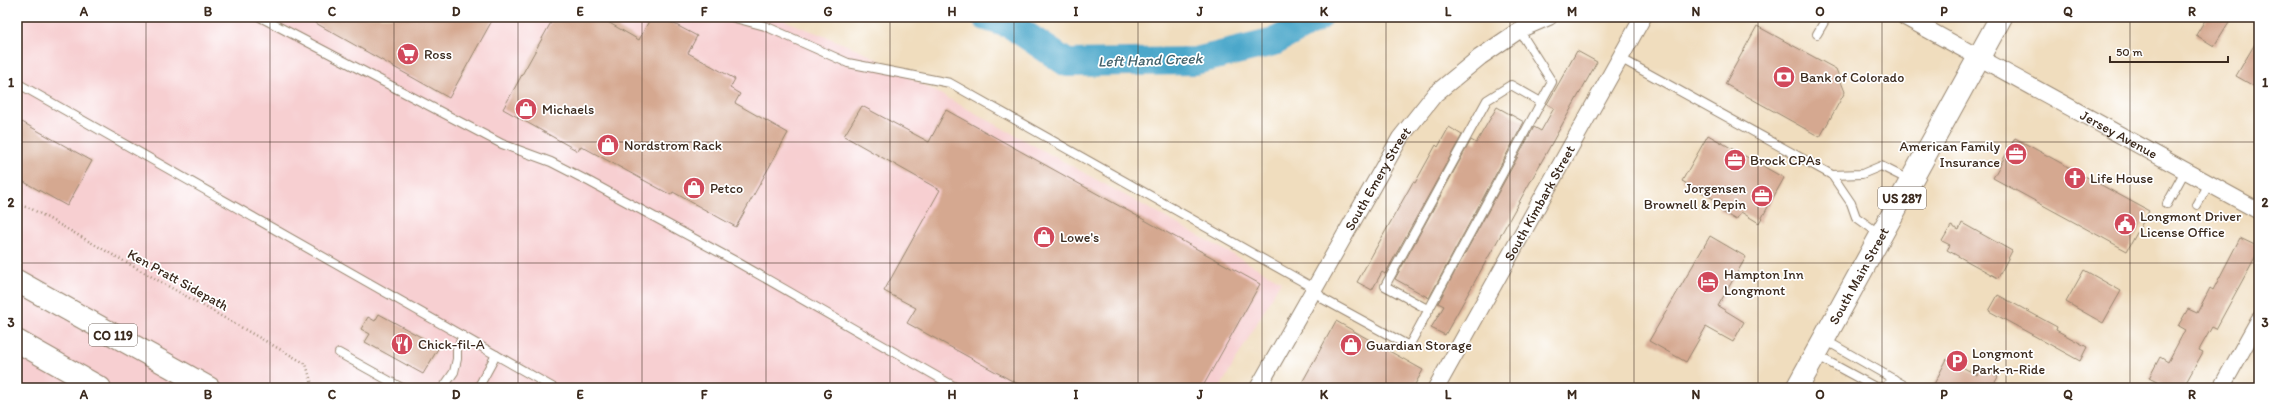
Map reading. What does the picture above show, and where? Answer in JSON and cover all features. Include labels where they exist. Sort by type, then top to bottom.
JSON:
[{"type":"main road","name":"South Main Street","points":[[1797,388],[2001,17]]},
{"type":"main road","name":"CO 119","points":[[17,281],[209,388]]},
{"type":"main road","points":[[17,341],[100,388]]},
{"type":"street","name":"South Emery Street","points":[[1258,388],[1400,138],[1435,94],[1480,57],[1519,30],[1549,17]]},
{"type":"street","name":"South Kimbark Street","points":[[1436,388],[1643,17]]},
{"type":"street","points":[[1905,17],[1979,57]]},
{"type":"street","name":"Jersey Avenue","points":[[1979,57],[2259,211]]},
{"type":"street","points":[[2221,388],[2259,320]]},
{"type":"lane","points":[[260,17],[502,144],[551,162],[590,182],[737,262],[957,388]]},
{"type":"lane","points":[[731,17],[764,26],[848,64],[950,83],[1314,288],[1323,299],[1409,346],[1552,82],[1519,30]]},
{"type":"lane","points":[[1817,34],[1827,17]]},
{"type":"lane","points":[[1620,58],[1832,175],[1851,203],[1856,217],[1881,236]]},
{"type":"lane","points":[[17,83],[554,388]]},
{"type":"lane","points":[[1429,310],[1385,286],[1487,100],[1511,85],[1541,102]]},
{"type":"lane","points":[[1832,175],[1862,174],[1881,166],[1911,181]]},
{"type":"lane","points":[[2167,204],[2185,171]]},
{"type":"lane","points":[[2197,205],[2209,184]]},
{"type":"lane","points":[[443,388],[454,372],[457,359],[457,349],[463,336]]},
{"type":"lane","points":[[1820,347],[1875,387],[1885,387],[1894,379]]},
{"type":"lane","points":[[1820,347],[1894,379],[1909,388]]},
{"type":"lane","points":[[339,353],[402,388]]},
{"type":"lane","points":[[478,388],[496,355]]},
{"type":"path","name":"Ken Pratt Sidepath","points":[[17,205],[30,208],[306,364],[313,388]]},
{"type":"shaded area","points":[[17,17],[776,17],[862,51],[1281,281],[1220,388],[17,388]]},
{"type":"building","points":[[305,17],[494,17],[449,98]]},
{"type":"building","points":[[554,17],[599,17],[639,40],[651,17],[661,17],[697,36],[688,53],[735,79],[730,88],[740,94],[735,103],[788,133],[736,227],[673,192],[671,195],[581,146],[578,151],[503,109]]},
{"type":"building","points":[[2207,17],[2232,17],[2214,46],[2196,35]]},
{"type":"building","name":"Bank of Colorado","points":[[1757,26],[1836,69],[1845,92],[1820,137],[1725,84]]},
{"type":"building","points":[[2259,37],[2259,89],[2236,76]]},
{"type":"building","points":[[1577,51],[1597,62],[1445,335],[1431,328],[1444,306],[1438,303],[1534,127],[1541,131],[1554,108],[1547,104]]},
{"type":"building","name":"Lowe's","points":[[862,106],[929,142],[946,110],[1260,284],[1202,388],[1025,388],[907,323],[916,308],[884,291],[940,190],[844,136]]},
{"type":"building","points":[[1497,107],[1524,122],[1429,298],[1395,279],[1471,140],[1476,143]]},
{"type":"building","points":[[22,122],[92,161],[67,206],[17,178],[17,146],[22,136],[17,134],[17,131]]},
{"type":"building","points":[[1449,127],[1462,135],[1385,274],[1382,272],[1372,290],[1357,282],[1413,182],[1415,183],[1436,145],[1438,147]]},
{"type":"building","points":[[1708,135],[1784,178],[1759,223],[1741,212],[1736,220],[1719,210],[1722,204],[1682,181]]},
{"type":"building","points":[[2015,138],[2149,211],[2127,251],[1993,178]]},
{"type":"building","points":[[1962,223],[2012,251],[1998,278],[1947,250],[1950,245],[1942,241],[1951,226],[1959,230]]},
{"type":"building","name":"Hampton Inn Longmont","points":[[1710,236],[1746,257],[1718,306],[1744,322],[1733,342],[1706,327],[1686,362],[1649,341]]},
{"type":"building","points":[[2240,238],[2259,247],[2259,250],[2216,329],[2212,327],[2199,350],[2203,352],[2183,388],[2168,388],[2149,378],[2160,357],[2168,362],[2185,330],[2178,326],[2188,309],[2197,313],[2210,288],[2213,290]]},
{"type":"building","points":[[2084,270],[2121,291],[2103,323],[2066,302]]},
{"type":"building","points":[[1998,295],[2057,327],[2056,330],[2087,347],[2080,361],[1989,311]]},
{"type":"building","name":"Chick-fil-A","points":[[379,314],[439,347],[423,374],[365,342],[370,334],[361,329],[368,317],[375,321]]},
{"type":"building","name":"Guardian Storage","points":[[1336,321],[1423,370],[1413,388],[1299,388]]},
{"type":"building","points":[[1947,359],[1977,375],[1981,368],[1998,377],[1994,384],[2001,388],[1932,388]]},
{"type":"waterway","name":"Left Hand Creek","points":[[986,17],[1011,25],[1067,63],[1195,61],[1274,42],[1319,17]]},
{"type":"place","name":"Ross","points":[[408,54]]},
{"type":"place","name":"Bank of Colorado","points":[[1784,77]]},
{"type":"place","name":"Michaels","points":[[526,109]]},
{"type":"place","name":"Nordstrom Rack","points":[[608,145]]},
{"type":"place","name":"American Family Insurance","points":[[2016,154]]},
{"type":"place","name":"Brock CPAs","points":[[1735,160]]},
{"type":"place","name":"Life House","points":[[2075,178]]},
{"type":"place","name":"Petco","points":[[694,188]]},
{"type":"place","name":"Jorgensen Brownell & Pepin","points":[[1762,196]]},
{"type":"place","name":"Longmont Driver License Office","points":[[2125,224]]},
{"type":"place","name":"Lowe's","points":[[1044,237]]},
{"type":"place","name":"Hampton Inn Longmont","points":[[1708,282]]},
{"type":"place","name":"Chick-fil-A","points":[[402,344]]},
{"type":"place","name":"Guardian Storage","points":[[1351,345]]},
{"type":"place","name":"Longmont Park-n-Ride","points":[[1957,361]]}]
